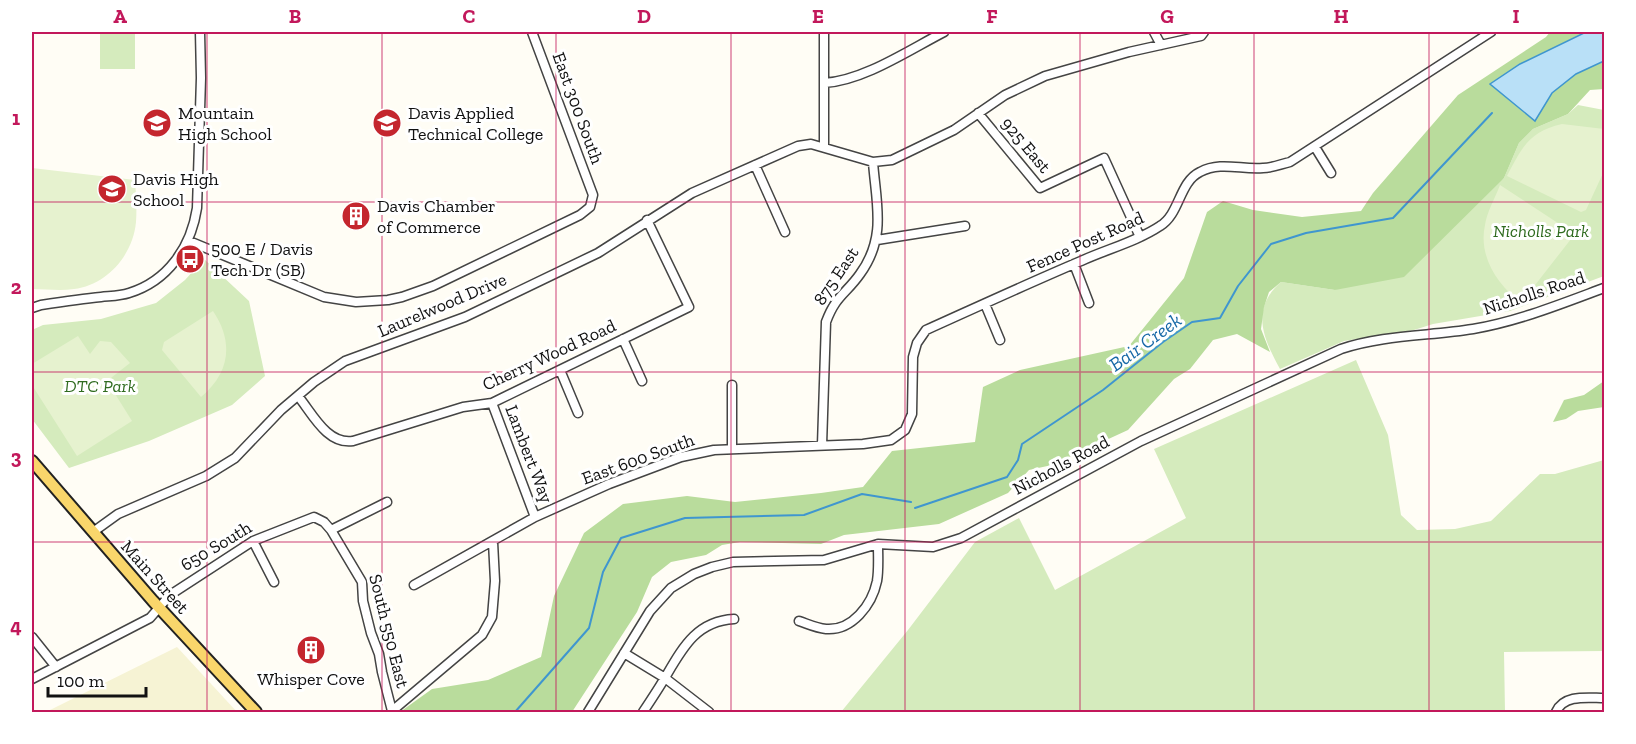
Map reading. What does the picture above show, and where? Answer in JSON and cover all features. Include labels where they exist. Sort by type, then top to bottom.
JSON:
[{"type":"main road","name":"Main Street","points":[[32,461],[159,607],[256,712]]},
{"type":"street","points":[[32,308],[128,294],[151,283],[168,271],[189,241],[195,225],[197,208],[200,32]]},
{"type":"street","name":"East 300 South","points":[[189,241],[324,297],[356,302],[388,300],[414,294],[433,286],[580,215],[590,207],[593,195],[532,32]]},
{"type":"street","points":[[824,32],[824,147]]},
{"type":"street","points":[[1154,32],[1161,45]]},
{"type":"street","points":[[873,162],[892,160],[909,153],[954,130],[1005,95],[1045,76],[1201,36],[1204,32]]},
{"type":"street","name":"Fence Post Road","points":[[863,444],[891,440],[905,430],[912,414],[913,357],[917,343],[926,330],[1163,225],[1175,208],[1183,190],[1197,173],[1211,167],[1228,165],[1265,168],[1290,162],[1491,32]]},
{"type":"street","points":[[824,83],[841,82],[858,76],[940,33]]},
{"type":"street","name":"925 East","points":[[978,113],[1040,188],[1104,158],[1140,237]]},
{"type":"street","name":"Laurelwood Drive","points":[[93,532],[118,514],[206,476],[235,458],[281,410],[330,370],[345,362],[465,317],[597,253],[692,193],[798,146],[811,144],[873,162]]},
{"type":"street","points":[[1315,147],[1331,173]]},
{"type":"street","name":"875 East","points":[[822,445],[826,322],[832,306],[861,273],[877,240],[878,207],[873,162]]},
{"type":"street","points":[[755,165],[785,232]]},
{"type":"street","name":"Cherry Wood Road","points":[[298,396],[325,431],[344,442],[463,407],[492,403],[689,307],[647,220]]},
{"type":"street","points":[[877,240],[964,226]]},
{"type":"street","points":[[1074,264],[1089,303]]},
{"type":"street","name":"Nicholls Road","points":[[588,712],[650,611],[663,595],[685,579],[703,570],[733,562],[824,560],[878,544],[933,547],[953,541],[1141,441],[1349,347],[1503,323],[1605,288]]},
{"type":"street","points":[[985,304],[1000,340]]},
{"type":"street","points":[[623,339],[642,381]]},
{"type":"street","points":[[560,370],[578,413]]},
{"type":"street","points":[[732,385],[732,448]]},
{"type":"street","name":"Lambert Way","points":[[492,403],[535,517]]},
{"type":"street","name":"East 600 South","points":[[414,585],[535,517],[609,484],[681,457],[732,448],[863,444]]},
{"type":"street","points":[[331,530],[387,502]]},
{"type":"street","name":"650 South","points":[[32,679],[150,618],[170,595],[253,541],[314,517],[324,522],[331,530]]},
{"type":"street","name":"South 550 East","points":[[331,530],[362,582],[363,601],[380,654],[392,711],[482,635],[492,617],[495,581],[493,542]]},
{"type":"street","points":[[253,541],[274,582]]},
{"type":"street","points":[[799,621],[828,629],[843,626],[856,618],[868,604],[877,583],[878,544]]},
{"type":"street","points":[[643,712],[693,635],[714,623],[734,619]]},
{"type":"street","points":[[32,638],[56,667]]},
{"type":"street","points":[[624,653],[664,678],[709,712]]},
{"type":"street","points":[[1556,712],[1565,702],[1578,698],[1605,698]]},
{"type":"shaded area","points":[[177,647],[237,712],[46,712]]},
{"type":"green space","points":[[100,32],[135,32],[135,69],[100,69]]},
{"type":"green space","points":[[1550,32],[1604,32],[1604,89],[1590,90],[1568,114],[1533,129],[1519,143],[1504,178],[1404,277],[1335,290],[1281,282],[1269,292],[1264,307],[1261,329],[1270,352],[1237,334],[1213,340],[1190,369],[1174,379],[1128,430],[1052,465],[1029,470],[1008,493],[939,524],[844,535],[821,544],[740,542],[722,545],[706,555],[671,562],[652,577],[637,612],[572,712],[400,712],[432,689],[488,680],[541,657],[554,596],[584,533],[623,504],[687,496],[735,502],[863,487],[892,451],[975,442],[983,387],[1020,370],[1129,346],[1184,278],[1207,212],[1223,201],[1253,210],[1302,217],[1361,211],[1373,193],[1458,95],[1546,37]]},
{"type":"green space","name":"Nicholls Park","points":[[1578,105],[1604,110],[1604,276],[1510,311],[1344,341],[1280,369],[1262,324],[1265,303],[1271,292],[1281,282],[1335,290],[1504,178],[1519,143],[1533,129],[1568,114]]},
{"type":"green space","points":[[1562,124],[1604,129],[1604,171],[1586,210],[1581,212],[1507,176],[1527,142],[1550,127]]},
{"type":"green space","points":[[32,168],[135,180],[134,234],[124,257],[107,275],[86,286],[74,289],[32,289]]},
{"type":"green space","points":[[1500,185],[1570,231],[1571,239],[1521,303],[1498,279],[1484,248],[1486,220]]},
{"type":"green space","name":"DTC Park","points":[[204,259],[249,301],[265,376],[232,405],[149,441],[69,468],[32,419],[32,330],[43,325],[101,319],[156,303],[185,280]]},
{"type":"green space","points":[[213,311],[224,334],[226,357],[218,378],[201,397],[162,350],[164,342]]},
{"type":"green space","points":[[78,336],[90,354],[100,341],[111,342],[130,363],[107,381],[132,421],[77,456],[32,385],[32,364]]},
{"type":"green space","points":[[1356,360],[1388,435],[1401,515],[1417,530],[1455,529],[1491,521],[1540,474],[1555,474],[1604,460],[1604,651],[1504,652],[1505,712],[841,712],[908,630],[975,542],[1019,518],[1055,590],[1186,518],[1154,449]]},
{"type":"green space","points":[[1604,381],[1604,407],[1578,411],[1566,419],[1553,422],[1564,400],[1584,395]]},
{"type":"water","points":[[1586,32],[1604,32],[1604,61],[1576,74],[1552,93],[1535,121],[1490,84],[1520,64]]},
{"type":"waterway","name":"Bair Creek","points":[[915,508],[1007,477],[1018,460],[1022,444],[1103,390],[1192,322],[1220,318],[1238,286],[1271,244],[1306,233],[1393,218],[1492,113]]},
{"type":"waterway","name":"Bair Creek","points":[[515,712],[589,628],[603,572],[621,538],[685,518],[804,515],[862,494],[911,502]]},
{"type":"place","name":"Mountain High School","points":[[157,123]]},
{"type":"place","name":"Davis Applied Technical College","points":[[387,123]]},
{"type":"place","name":"Davis High School","points":[[112,189]]},
{"type":"place","name":"Davis Chamber of Commerce","points":[[356,216]]},
{"type":"place","name":"500 E / Davis Tech Dr (SB)","points":[[190,259]]},
{"type":"place","name":"Whisper Cove","points":[[311,650]]}]
